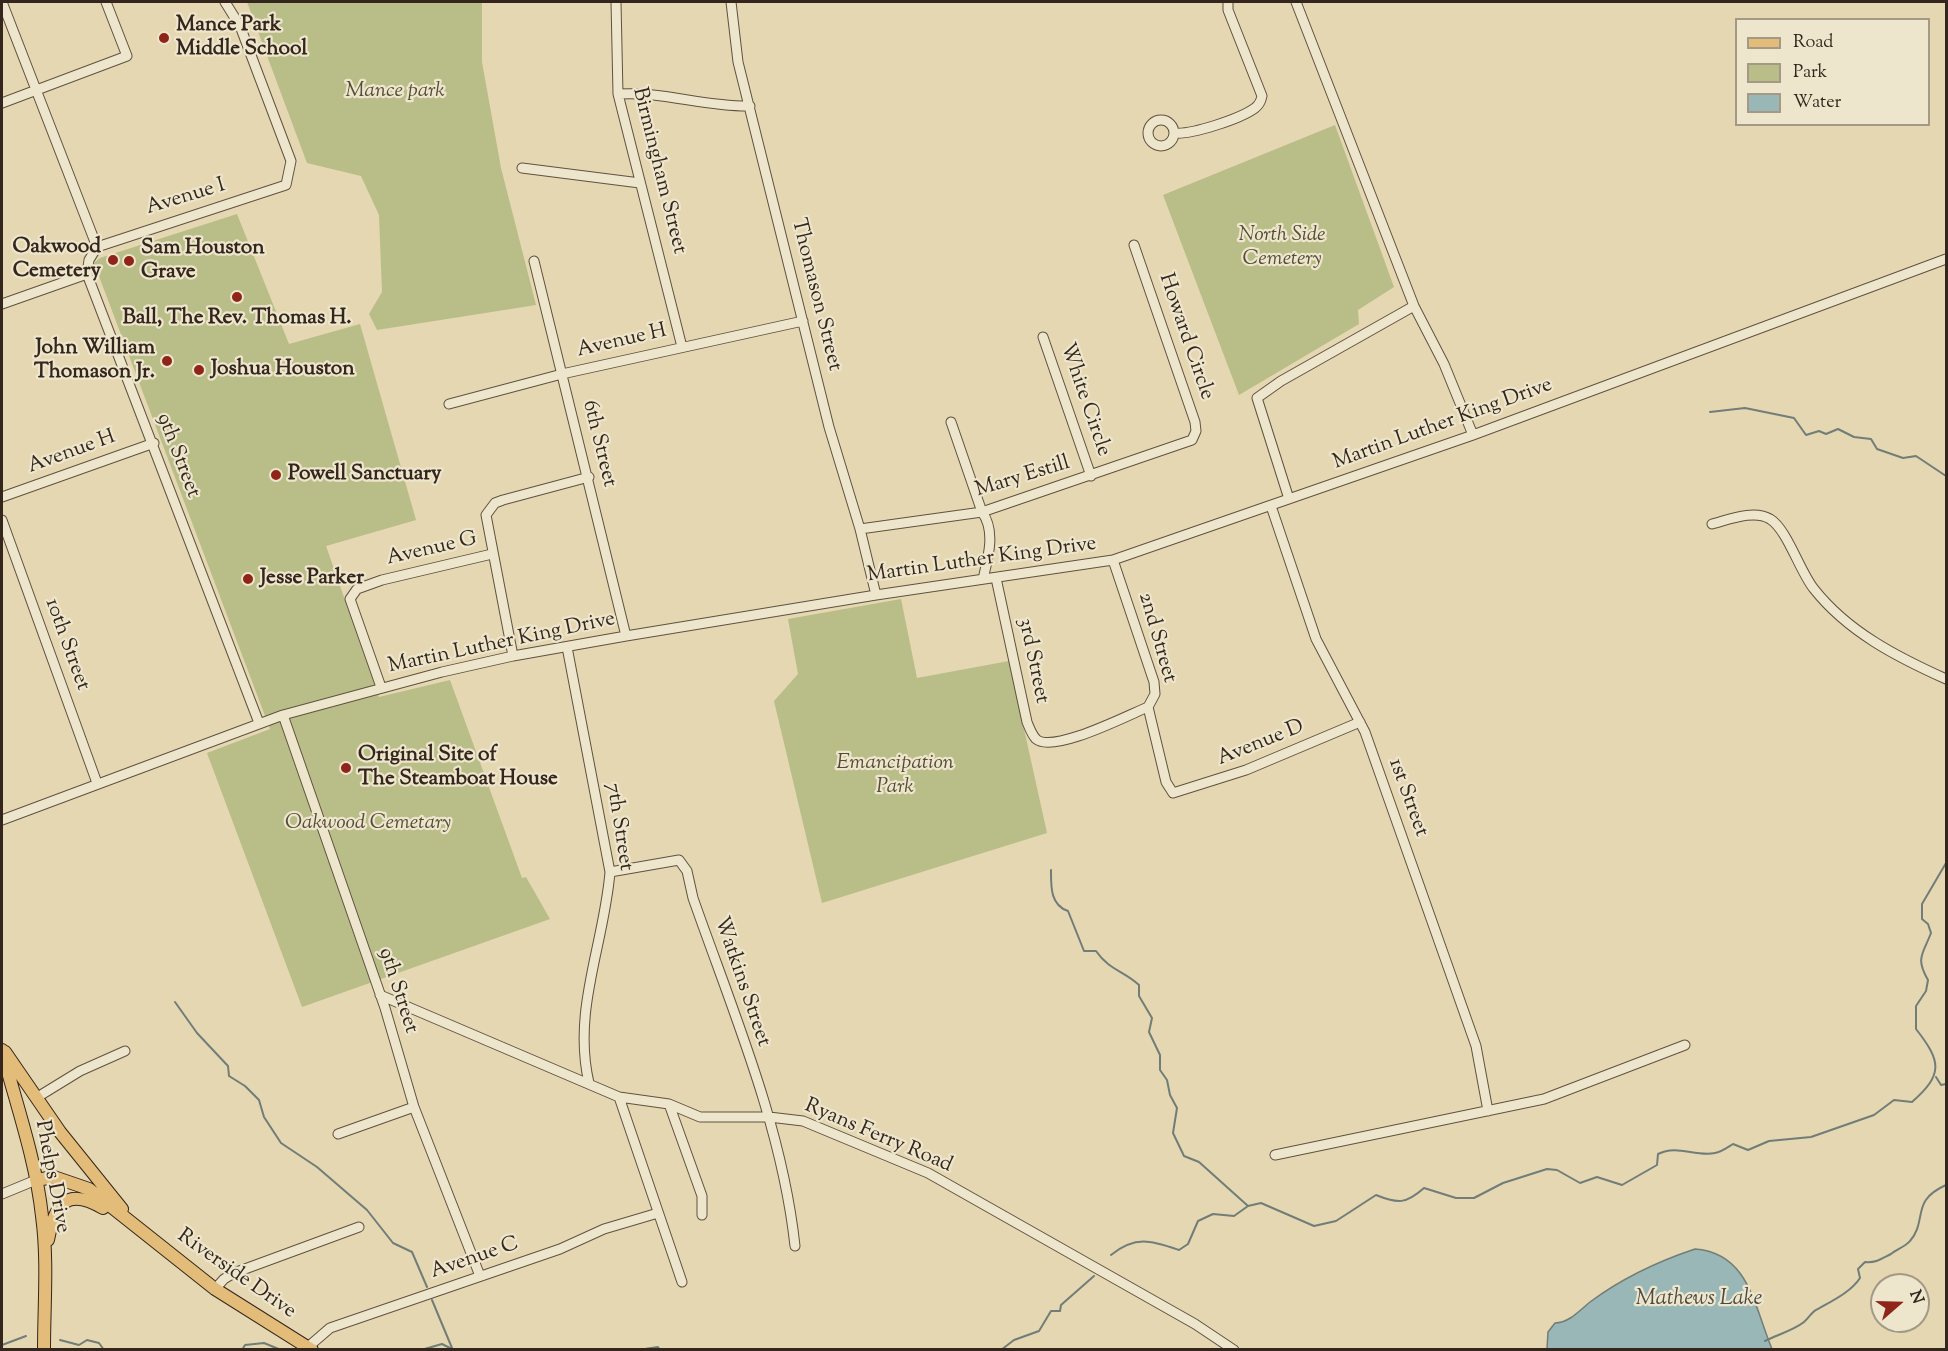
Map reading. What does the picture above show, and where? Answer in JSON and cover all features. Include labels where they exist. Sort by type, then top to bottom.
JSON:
[{"type":"main road","points":[[2,1048],[60,1132],[140,1230]]},
{"type":"main road","name":"Phelps Drive","points":[[2,1048],[36,1179],[45,1253],[44,1350]]},
{"type":"main road","points":[[36,1179],[54,1177],[89,1189],[140,1230]]},
{"type":"main road","points":[[45,1253],[50,1227],[61,1205],[71,1199],[85,1198],[140,1230]]},
{"type":"main road","name":"Riverside Drive","points":[[140,1230],[215,1289],[310,1348]]},
{"type":"street","points":[[2,2],[97,247],[89,260],[87,274],[2,304]]},
{"type":"street","points":[[2,103],[127,56],[106,2]]},
{"type":"street","name":"Avenue I","points":[[97,247],[286,185],[291,161],[240,26],[225,2]]},
{"type":"street","name":"Birmingham Street","points":[[616,2],[618,94],[682,347]]},
{"type":"street","name":"Thomason Street","points":[[731,2],[738,62],[829,427],[860,529],[876,595]]},
{"type":"street","points":[[1174,133],[1186,135],[1247,112],[1260,103],[1262,96],[1228,10],[1228,2]]},
{"type":"street","points":[[1296,2],[1414,306],[1444,364],[1473,435]]},
{"type":"street","points":[[618,94],[642,93],[732,106],[750,106]]},
{"type":"street","points":[[522,168],[640,183]]},
{"type":"street","name":"Howard Circle","points":[[1134,245],[1195,422],[1196,431],[1192,440]]},
{"type":"street","name":"Martin Luther King Drive","points":[[2,820],[283,715],[381,687],[513,656],[876,595],[1113,560],[1473,435],[1947,259]]},
{"type":"street","name":"6th Street","points":[[534,261],[589,477],[626,636]]},
{"type":"street","name":"9th Street","points":[[87,274],[154,443],[259,723]]},
{"type":"street","points":[[1289,500],[1257,398],[1281,381],[1414,306]]},
{"type":"street","name":"Avenue H","points":[[449,404],[562,374],[803,321]]},
{"type":"street","name":"White Circle","points":[[1043,337],[1091,476]]},
{"type":"street","points":[[951,422],[982,512],[987,519],[990,547],[983,579]]},
{"type":"street","name":"Mary Estill","points":[[860,529],[982,512],[1192,440]]},
{"type":"street","name":"Avenue H","points":[[2,497],[154,443]]},
{"type":"street","name":"Avenue G","points":[[381,687],[351,599],[357,589],[382,580],[492,554],[486,522],[488,509],[503,500],[589,477]]},
{"type":"street","name":"1st Street","points":[[1271,506],[1316,639],[1360,722],[1476,1046],[1488,1111]]},
{"type":"street","points":[[1712,524],[1761,515],[1772,520],[1814,589],[1844,621],[1880,645],[1947,679]]},
{"type":"street","name":"10th Street","points":[[2,520],[97,783]]},
{"type":"street","points":[[492,554],[513,656]]},
{"type":"street","name":"2nd Street","points":[[1113,560],[1154,682],[1155,694],[1148,707],[1166,782],[1173,793]]},
{"type":"street","name":"3rd Street","points":[[996,578],[1027,722],[1036,739],[1046,743],[1063,742],[1148,707]]},
{"type":"street","name":"7th Street","points":[[567,647],[610,873],[608,898],[586,994],[582,1052],[589,1083]]},
{"type":"street","name":"9th Street","points":[[283,715],[381,995],[414,1107],[480,1276]]},
{"type":"street","name":"Avenue D","points":[[1173,793],[1246,771],[1360,722]]},
{"type":"street","name":"Watkins Street","points":[[610,873],[679,860],[687,871],[693,898],[769,1117],[791,1203],[795,1246]]},
{"type":"street","name":"Ryans Ferry Road","points":[[381,995],[619,1097],[669,1104],[700,1117],[769,1117],[803,1121],[928,1173],[1195,1324],[1234,1350]]},
{"type":"street","points":[[1275,1155],[1544,1099],[1685,1045]]},
{"type":"street","points":[[36,1098],[80,1071],[125,1051]]},
{"type":"street","points":[[619,1097],[682,1282]]},
{"type":"street","points":[[669,1104],[702,1196],[702,1215]]},
{"type":"street","points":[[338,1134],[414,1107]]},
{"type":"street","points":[[2,1194],[36,1179]]},
{"type":"street","name":"Avenue C","points":[[310,1348],[330,1328],[560,1249],[604,1229],[658,1213]]},
{"type":"street","points":[[215,1289],[224,1278],[234,1273],[359,1227]]},
{"type":"green space","name":"Mance park","points":[[247,2],[482,2],[482,62],[501,168],[536,305],[377,330],[369,314],[382,292],[379,215],[361,176],[307,163]]},
{"type":"green space","name":"North Side Cemetery","points":[[1335,125],[1394,287],[1358,310],[1359,324],[1239,395],[1163,195]]},
{"type":"green space","name":"Oakwood Cemetary","points":[[237,214],[289,344],[360,324],[416,520],[326,546],[379,697],[450,680],[522,878],[526,877],[550,919],[302,1007],[207,753],[270,729],[94,263],[100,258]]},
{"type":"green space","name":"Emancipation Park","points":[[901,599],[917,678],[1009,661],[1047,833],[822,903],[774,701],[798,674],[788,619]]},
{"type":"water","name":"Mathews Lake","points":[[1695,1249],[1713,1253],[1727,1260],[1738,1271],[1754,1300],[1772,1349],[1547,1349],[1548,1332],[1555,1323],[1570,1318],[1627,1278]]},
{"type":"waterway","points":[[1710,412],[1745,408],[1794,418],[1806,435],[1819,431],[1826,434],[1838,429],[1854,437],[1871,439],[1877,449],[1903,458],[1916,456],[1946,476]]},
{"type":"waterway","points":[[1111,1255],[1136,1242],[1152,1242],[1179,1250],[1188,1244],[1198,1221],[1213,1214],[1234,1216],[1248,1206],[1261,1203],[1314,1226],[1336,1221],[1376,1195],[1402,1201],[1424,1188],[1456,1198],[1474,1198],[1503,1183],[1547,1169],[1557,1170],[1580,1183],[1597,1177],[1622,1185],[1657,1165],[1658,1154],[1665,1151],[1679,1150],[1708,1154],[1722,1151],[1733,1144],[1748,1150],[1769,1141],[1811,1137],[1874,1115],[1894,1100],[1912,1102],[1930,1083],[1935,1067],[1930,1050],[1916,1029],[1916,1006],[1926,991],[1928,980],[1921,961],[1931,933],[1928,924],[1922,919],[1922,904],[1946,863]]},
{"type":"waterway","points":[[1051,870],[1055,900],[1068,911],[1084,951],[1096,951],[1111,966],[1139,985],[1139,996],[1152,1018],[1149,1032],[1160,1055],[1160,1070],[1167,1080],[1170,1095],[1177,1108],[1173,1133],[1184,1156],[1199,1162],[1248,1206]]},
{"type":"waterway","points":[[175,1002],[197,1033],[228,1066],[229,1076],[245,1086],[259,1100],[264,1117],[281,1143],[317,1167],[367,1210],[393,1243],[412,1252],[427,1287]]},
{"type":"waterway","points":[[1936,1077],[1941,1085],[1946,1084]]},
{"type":"waterway","points":[[1765,1341],[1800,1325],[1814,1311],[1846,1292],[1860,1278],[1858,1269],[1865,1262],[1881,1259],[1908,1243],[1918,1226],[1924,1204],[1935,1191],[1946,1185]]},
{"type":"waterway","points":[[1001,1350],[1014,1340],[1039,1331],[1051,1311],[1060,1311],[1061,1305],[1094,1276]]},
{"type":"waterway","points":[[432,1300],[452,1348]]},
{"type":"waterway","points":[[2,1345],[26,1336]]},
{"type":"waterway","points":[[60,1340],[79,1345],[87,1340],[99,1343],[104,1350]]},
{"type":"waterway","points":[[242,1350],[245,1345],[264,1343],[281,1350]]},
{"type":"waterway","points":[[421,1350],[442,1344],[454,1350]]},
{"type":"waterway","points":[[638,1350],[658,1347],[660,1350]]},
{"type":"place","name":"Mance Park Middle School","points":[[164,38]]},
{"type":"place","name":"Oakwood Cemetery","points":[[113,260]]},
{"type":"place","name":"Sam Houston Grave","points":[[129,261]]},
{"type":"place","name":"Ball, The Rev. Thomas H.","points":[[237,297]]},
{"type":"place","name":"John William Thomason Jr.","points":[[167,361]]},
{"type":"place","name":"Joshua Houston","points":[[199,370]]},
{"type":"place","name":"Powell Sanctuary","points":[[276,475]]},
{"type":"place","name":"Jesse Parker","points":[[248,579]]},
{"type":"place","name":"Original Site of The Steamboat House","points":[[346,768]]}]
